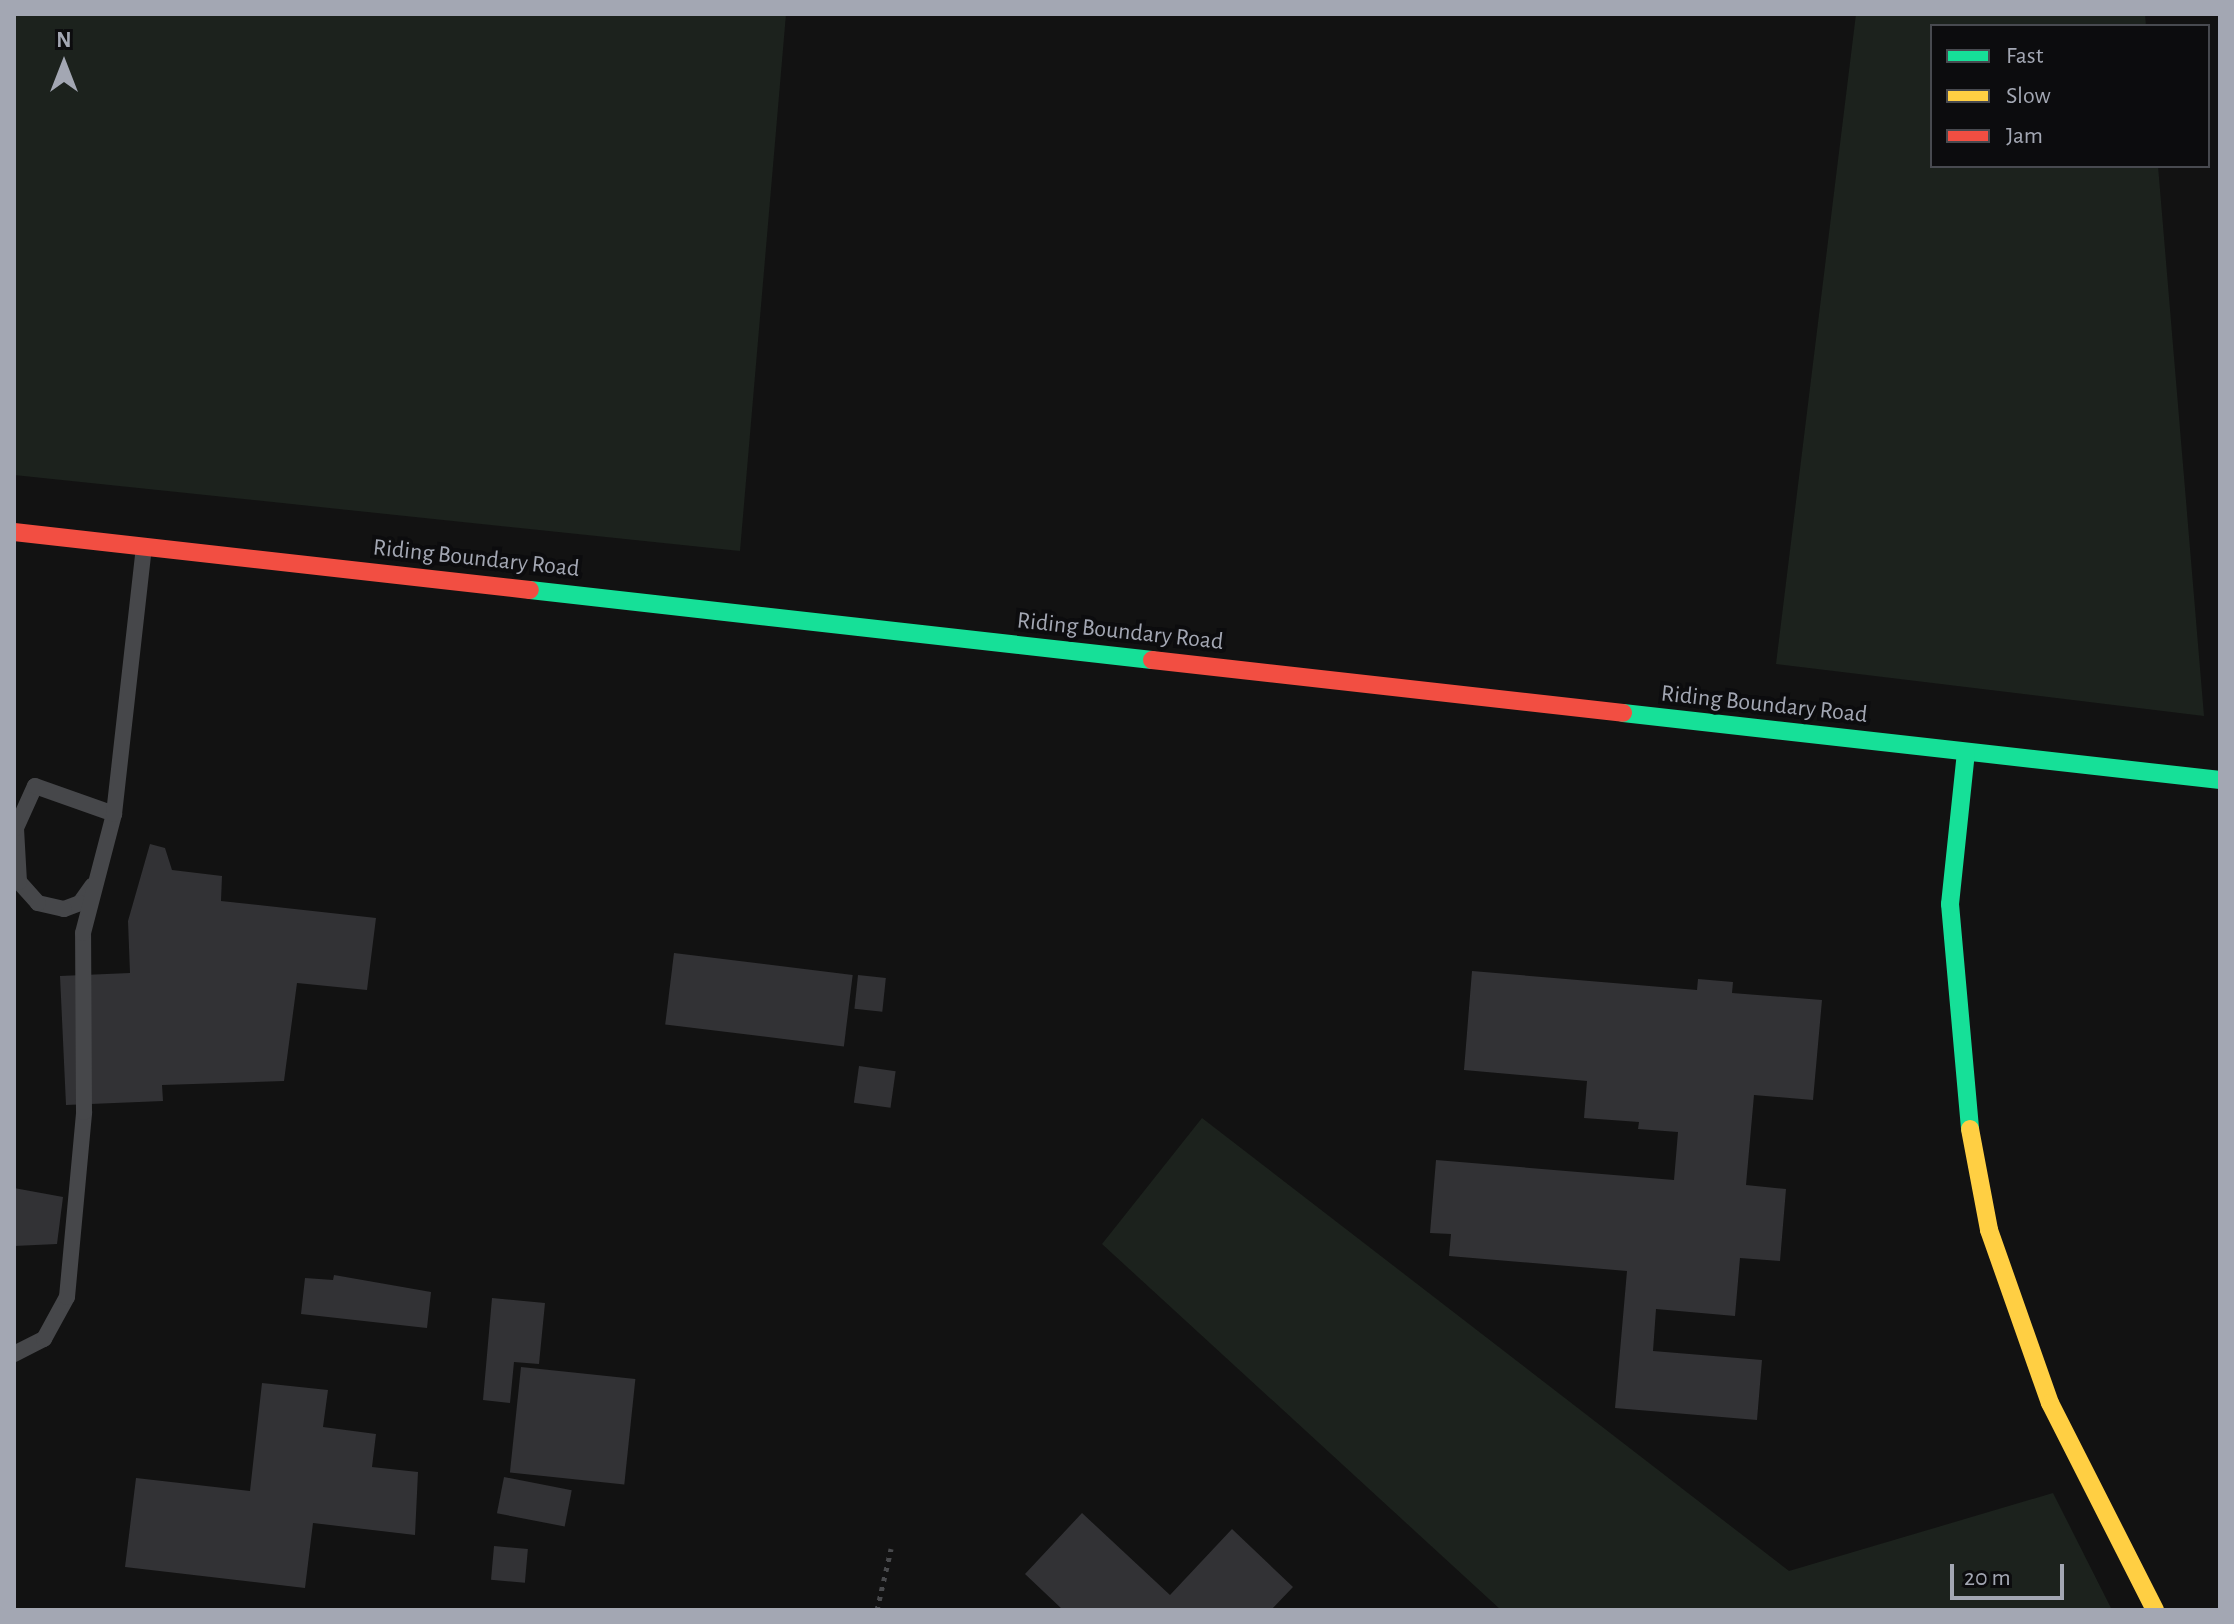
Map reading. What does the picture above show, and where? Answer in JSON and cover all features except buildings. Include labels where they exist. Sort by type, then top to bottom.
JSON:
[{"type":"street","name":"Riding Boundary Road","points":[[14,532],[2220,780]]},
{"type":"street","points":[[1966,752],[1950,904],[1952,965],[1972,1151],[1989,1230],[2050,1403],[2155,1610]]},
{"type":"lane","points":[[14,1354],[44,1339],[67,1297],[84,1112],[81,962],[96,882],[114,814],[144,546]]},
{"type":"lane","points":[[96,882],[80,903],[51,909],[23,890],[15,866],[16,828],[35,786],[114,814]]},
{"type":"path","points":[[877,1610],[891,1549]]},
{"type":"path","points":[[534,1610],[589,1610]]},
{"type":"shaded area","points":[[14,14],[786,14],[740,551],[14,475]]},
{"type":"shaded area","points":[[1856,14],[2145,14],[2146,24],[1930,24],[1930,168],[2158,168],[2204,716],[1776,664]]},
{"type":"shaded area","points":[[1202,1118],[1789,1571],[2053,1493],[2112,1610],[1501,1610],[1102,1244]]},
{"type":"traffic: fast","points":[[530,590],[1152,660]]},
{"type":"traffic: fast","points":[[1623,713],[2220,780]]},
{"type":"traffic: fast","points":[[1966,752],[1950,904],[1970,1129]]},
{"type":"traffic: slow","points":[[1970,1129],[1989,1230],[2050,1403],[2155,1610]]},
{"type":"traffic: jam","points":[[14,532],[530,590]]},
{"type":"traffic: jam","points":[[1152,660],[1623,713]]}]
